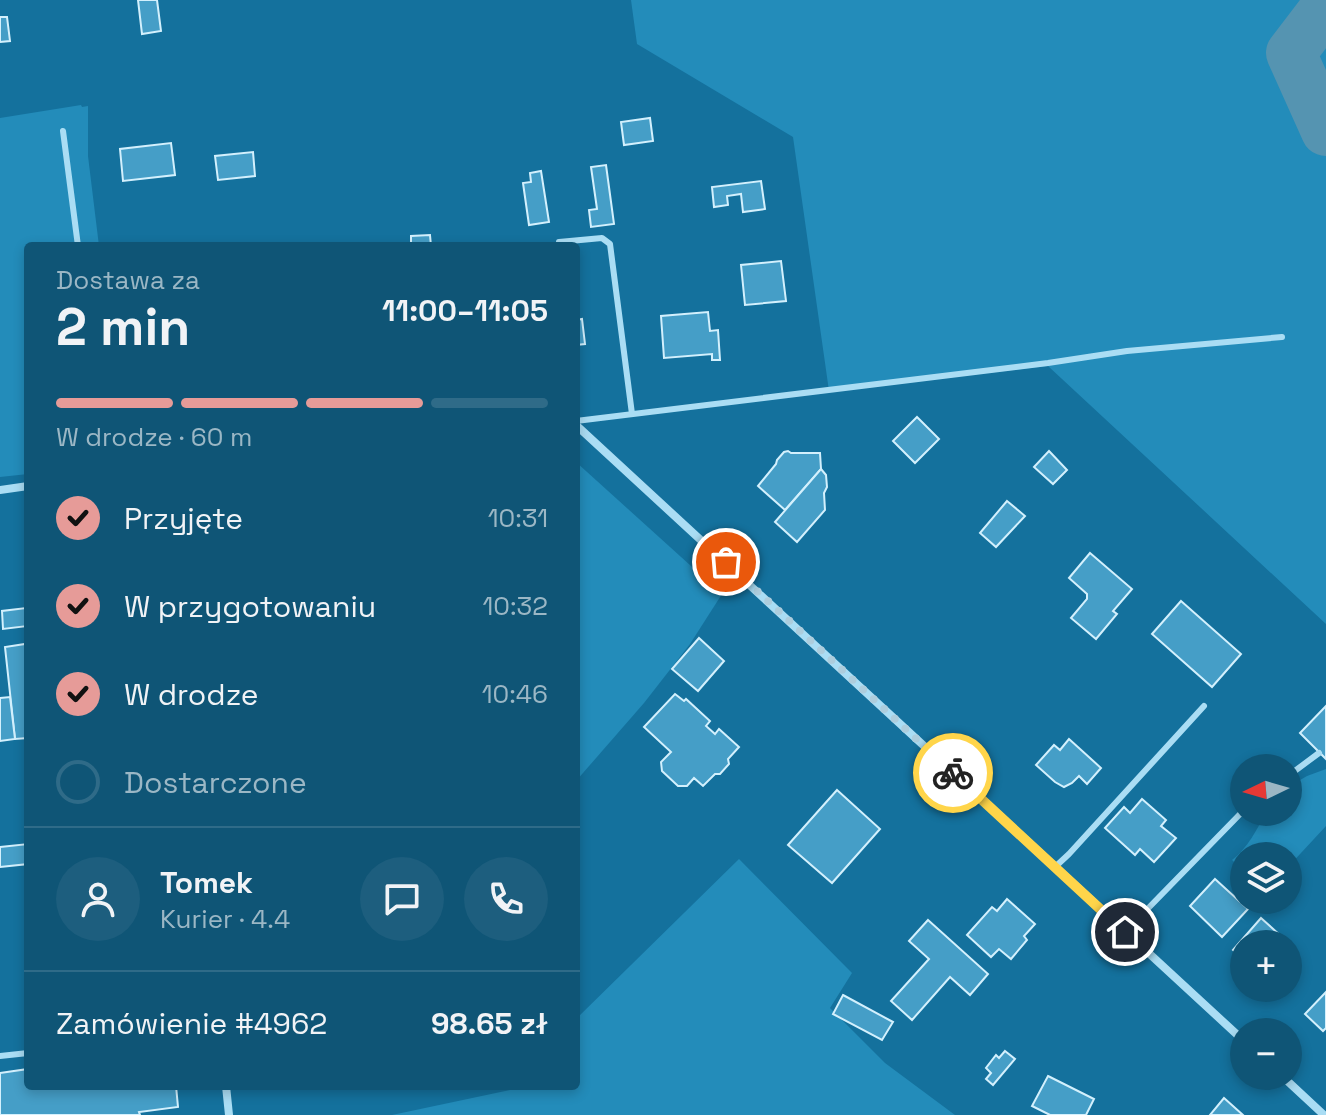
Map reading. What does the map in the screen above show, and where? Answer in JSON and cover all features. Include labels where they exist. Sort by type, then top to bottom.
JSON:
[{"type":"street","points":[[580,427],[1230,1028]]},
{"type":"street","points":[[0,490],[24,487]]},
{"type":"street","points":[[226,1090],[229,1115]]},
{"type":"street","points":[[1297,1090],[1324,1115]]},
{"type":"lane","points":[[63,131],[77,242]]},
{"type":"lane","points":[[559,242],[602,238],[610,244],[632,414]]},
{"type":"lane","points":[[580,422],[1127,351],[1282,337]]},
{"type":"lane","points":[[1055,867],[1204,706]]},
{"type":"lane","points":[[1302,766],[1319,753]]},
{"type":"lane","points":[[1125,932],[1230,824]]},
{"type":"lane","points":[[0,1056],[24,1053]]},
{"type":"shaded area","points":[[631,0],[1326,0],[1326,624],[1048,366],[829,391],[793,137],[637,44]]},
{"type":"shaded area","points":[[88,106],[88,156],[99,242],[24,242],[24,474],[0,477],[0,118]]},
{"type":"shaded area","points":[[580,466],[722,594],[690,644],[580,776]]},
{"type":"shaded area","points":[[1326,769],[1326,826],[1302,852],[1302,842],[1248,842],[1259,826],[1302,826],[1302,779]]},
{"type":"shaded area","points":[[739,859],[852,973],[830,1008],[885,1063],[955,1115],[392,1115],[510,1090],[580,1090],[580,1015]]},
{"type":"building","points":[[138,0],[157,0],[161,31],[142,34]]},
{"type":"building","points":[[0,17],[7,17],[10,41],[0,42]]},
{"type":"building","points":[[650,118],[653,141],[624,145],[621,122]]},
{"type":"building","points":[[171,143],[175,175],[123,181],[120,149]]},
{"type":"building","points":[[253,152],[255,176],[218,180],[215,156]]},
{"type":"building","points":[[606,165],[614,224],[591,227],[589,210],[597,209],[591,167]]},
{"type":"building","points":[[541,171],[549,222],[529,225],[523,183],[531,182],[530,173]]},
{"type":"building","points":[[761,181],[765,209],[743,212],[741,194],[727,196],[728,205],[714,207],[712,187]]},
{"type":"building","points":[[430,235],[431,242],[411,242],[411,236]]},
{"type":"building","points":[[781,261],[786,301],[745,305],[741,265]]},
{"type":"building","points":[[708,312],[710,331],[718,330],[720,360],[712,360],[712,354],[664,358],[661,316]]},
{"type":"building","points":[[580,319],[585,344],[580,345]]},
{"type":"building","points":[[917,417],[939,439],[915,463],[893,441]]},
{"type":"building","points":[[788,451],[820,453],[821,469],[785,510],[758,486],[777,460]]},
{"type":"building","points":[[1049,451],[1067,470],[1053,484],[1034,467]]},
{"type":"building","points":[[821,469],[826,475],[825,510],[797,542],[775,522]]},
{"type":"building","points":[[1007,501],[1025,516],[996,547],[980,533]]},
{"type":"building","points":[[1090,553],[1132,589],[1113,611],[1117,614],[1096,639],[1071,618],[1087,599],[1087,594],[1069,578]]},
{"type":"building","points":[[1181,601],[1241,654],[1212,687],[1152,634]]},
{"type":"building","points":[[24,608],[24,626],[3,629],[2,611]]},
{"type":"building","points":[[699,638],[724,661],[698,691],[672,669]]},
{"type":"building","points":[[24,644],[24,738],[15,739],[5,647]]},
{"type":"building","points":[[675,694],[684,701],[686,699],[710,721],[706,726],[715,734],[719,729],[739,747],[720,774],[715,774],[703,786],[694,778],[687,786],[678,786],[662,771],[661,762],[671,752],[644,727]]},
{"type":"building","points":[[10,697],[15,739],[0,741],[0,698]]},
{"type":"building","points":[[1326,706],[1326,759],[1300,733]]},
{"type":"building","points":[[1069,739],[1101,768],[1087,784],[1079,776],[1064,787],[1036,765],[1054,745],[1060,750]]},
{"type":"building","points":[[837,790],[880,829],[832,883],[788,845]]},
{"type":"building","points":[[1142,799],[1166,820],[1161,826],[1176,838],[1154,862],[1140,849],[1135,855],[1105,828],[1124,807],[1130,813]]},
{"type":"building","points":[[24,844],[24,864],[0,867],[0,847]]},
{"type":"building","points":[[1215,879],[1230,893],[1230,914],[1243,914],[1222,937],[1190,906]]},
{"type":"building","points":[[1007,899],[1035,924],[1024,936],[1027,940],[1011,959],[999,949],[991,957],[967,935],[992,907],[997,911]]},
{"type":"building","points":[[1261,918],[1274,930],[1250,930]]},
{"type":"building","points":[[928,920],[988,974],[970,995],[950,977],[912,1020],[891,1001],[929,959],[909,941]]},
{"type":"building","points":[[1326,992],[1326,1028],[1323,1031],[1305,1014]]},
{"type":"building","points":[[843,995],[893,1022],[882,1040],[833,1014]]},
{"type":"building","points":[[1005,1051],[1015,1059],[993,1085],[986,1079],[991,1073],[986,1068],[996,1055],[999,1058]]},
{"type":"building","points":[[24,1070],[24,1090],[176,1090],[178,1107],[139,1112],[140,1115],[0,1115],[0,1073]]},
{"type":"building","points":[[1048,1076],[1094,1099],[1086,1115],[1050,1115],[1032,1106]]},
{"type":"building","points":[[1224,1098],[1243,1115],[1210,1115]]},
{"type":"waterway","points":[[1326,7],[1291,53],[1326,131]]},
{"type":"way so far","points":[[726,562],[953,773]]},
{"type":"route","points":[[953,773],[1125,932]]}]
